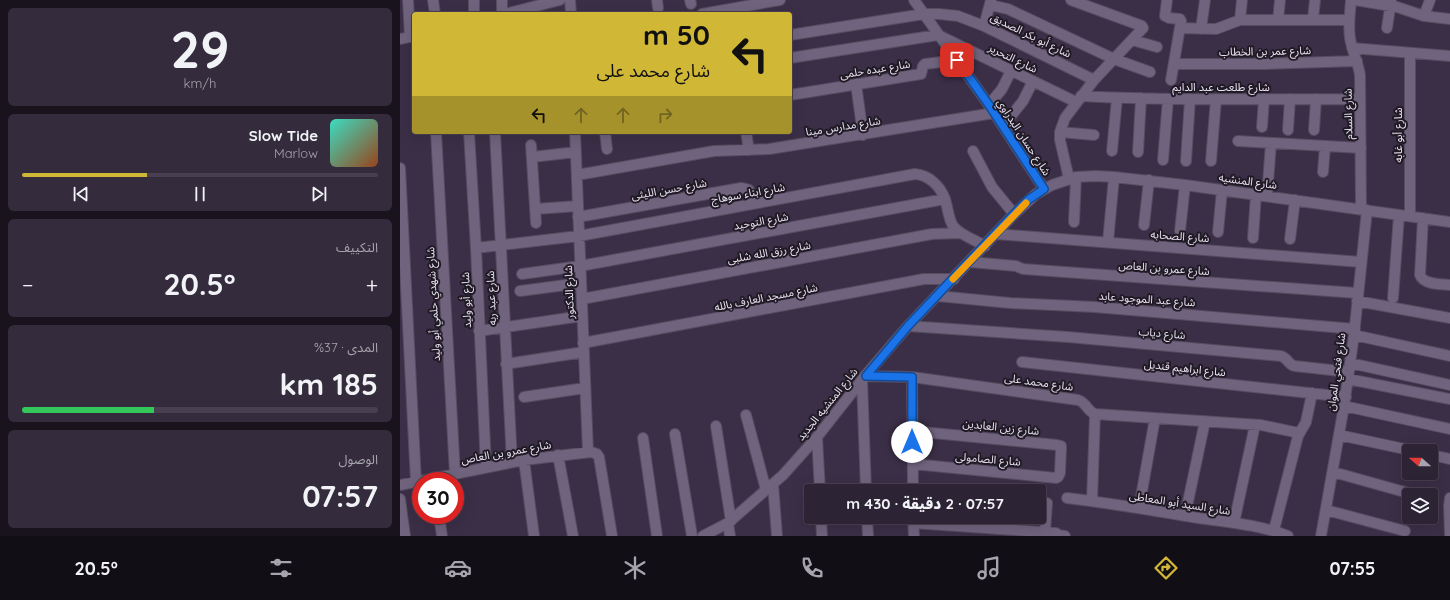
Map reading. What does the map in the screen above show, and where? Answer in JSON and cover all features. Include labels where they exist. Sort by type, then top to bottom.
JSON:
[{"type":"street","points":[[408,0],[408,37]]},
{"type":"street","points":[[433,0],[435,12]]},
{"type":"street","points":[[474,0],[474,12]]},
{"type":"street","points":[[502,0],[503,12]]},
{"type":"street","points":[[524,12],[537,3],[560,0]]},
{"type":"street","points":[[570,0],[571,12]]},
{"type":"street","points":[[713,12],[780,0]]},
{"type":"street","name":"شارع حسان البدراوي","points":[[914,0],[1003,126],[1044,189]]},
{"type":"street","points":[[1071,0],[1140,25],[1143,29],[1094,80],[1065,118],[1060,132],[1060,140],[1072,178],[1074,222]]},
{"type":"street","points":[[1168,0],[1165,16],[1180,23],[1201,28],[1216,29],[1240,20],[1349,20]]},
{"type":"street","points":[[1201,28],[1205,0]]},
{"type":"street","points":[[1240,20],[1242,0]]},
{"type":"street","points":[[1278,20],[1280,0]]},
{"type":"street","points":[[1313,19],[1315,0]]},
{"type":"street","points":[[1353,0],[1391,3],[1424,16],[1450,19]]},
{"type":"street","name":"شارع السلام","points":[[1353,0],[1349,20],[1349,30],[1352,48],[1360,75],[1364,210]]},
{"type":"street","points":[[1424,16],[1430,0]]},
{"type":"street","points":[[984,26],[991,2],[1114,59],[1150,72]]},
{"type":"street","points":[[1387,28],[1391,3]]},
{"type":"street","name":"شارع أبو بكر الصديق","points":[[792,35],[924,14],[947,14],[958,16],[984,26],[1094,80]]},
{"type":"street","points":[[1171,80],[1180,23]]},
{"type":"street","points":[[792,58],[938,35]]},
{"type":"street","name":"شارع التحرير","points":[[938,35],[1033,81],[1079,99]]},
{"type":"street","points":[[1132,40],[1157,47]]},
{"type":"street","points":[[1352,48],[1450,56]]},
{"type":"street","name":"شارع أبو غابه","points":[[1393,298],[1405,216],[1410,53]]},
{"type":"street","name":"شارع عبده حلمى","points":[[792,95],[921,74],[925,64],[957,60]]},
{"type":"street","name":"شارع عمر بن الخطاب","points":[[1174,64],[1265,64],[1357,61]]},
{"type":"street","points":[[991,109],[1011,71]]},
{"type":"street","points":[[1003,126],[1020,105],[1033,81]]},
{"type":"street","points":[[856,84],[863,135]]},
{"type":"street","points":[[1112,151],[1117,98]]},
{"type":"street","points":[[1138,152],[1141,98]]},
{"type":"street","name":"شارع طلعت عبد الدايم","points":[[1079,99],[1141,98],[1360,100]]},
{"type":"street","points":[[1163,160],[1168,99]]},
{"type":"street","points":[[1186,161],[1190,99]]},
{"type":"street","points":[[1211,161],[1216,99]]},
{"type":"street","points":[[1262,127],[1264,99]]},
{"type":"street","points":[[1288,130],[1290,99]]},
{"type":"street","points":[[1314,130],[1316,99]]},
{"type":"street","name":"شارع مدارس مينا","points":[[578,175],[714,151],[769,149],[863,135],[991,109]]},
{"type":"street","points":[[1060,132],[1094,135]]},
{"type":"street","name":"شارع شهدي حلمي أبو وليد","points":[[436,134],[455,472]]},
{"type":"street","name":"شارع أبو وليد","points":[[469,134],[486,468]]},
{"type":"street","name":"شارع عبد ربه","points":[[495,134],[512,462]]},
{"type":"street","name":"شارع الدكتور","points":[[576,134],[588,452]]},
{"type":"street","points":[[605,134],[607,150]]},
{"type":"street","points":[[746,134],[749,150]]},
{"type":"street","points":[[1238,141],[1361,148]]},
{"type":"street","points":[[1267,196],[1271,143]]},
{"type":"street","points":[[532,145],[536,223]]},
{"type":"street","points":[[1323,172],[1325,146]]},
{"type":"street","points":[[532,157],[576,152]]},
{"type":"street","points":[[973,152],[992,187],[1014,214]]},
{"type":"street","points":[[400,168],[415,472]]},
{"type":"street","name":"شارع ابناء سوهاج","points":[[476,248],[579,236],[915,174],[922,174],[933,182],[940,189],[945,199]]},
{"type":"street","name":"شارع المنشيه","points":[[1044,189],[1072,178],[1096,176],[1114,177],[1256,194],[1450,222]]},
{"type":"street","points":[[1108,242],[1114,177]]},
{"type":"street","points":[[1144,225],[1149,180]]},
{"type":"street","points":[[1180,231],[1185,185]]},
{"type":"street","name":"شارع حسن الليثى","points":[[578,218],[741,188],[749,190],[752,204]]},
{"type":"street","name":"شارع المنشيه الجديد","points":[[703,536],[730,522],[770,487],[817,437],[908,326],[1014,214],[1028,200],[1044,189]]},
{"type":"street","points":[[1218,232],[1222,190]]},
{"type":"street","points":[[1253,238],[1256,194]]},
{"type":"street","points":[[945,199],[953,225],[960,233],[985,246]]},
{"type":"street","name":"شارع التوحيد","points":[[522,274],[580,266],[945,199]]},
{"type":"street","points":[[1290,238],[1295,200]]},
{"type":"street","points":[[535,209],[578,206]]},
{"type":"street","name":"شارع فتحي الموان","points":[[1321,536],[1345,402],[1361,262],[1364,210]]},
{"type":"street","points":[[1423,218],[1420,276],[1422,280],[1427,282],[1450,285]]},
{"type":"street","name":"شارع رزق الله شلبى","points":[[582,299],[932,234],[960,233]]},
{"type":"street","name":"شارع الصحابه","points":[[996,234],[1361,262]]},
{"type":"street","name":"شارع عمرو بن العاص","points":[[970,262],[1016,266],[1022,269],[1357,297],[1450,318]]},
{"type":"street","name":"شارع مسجد العارف بالله","points":[[506,364],[924,279],[954,279]]},
{"type":"street","points":[[520,291],[581,283]]},
{"type":"street","name":"شارع عبد الموجود عابد","points":[[938,296],[1010,303],[1134,310],[1354,332],[1450,356]]},
{"type":"street","points":[[479,331],[582,316]]},
{"type":"street","name":"شارع دياب","points":[[908,326],[1068,337],[1281,356],[1286,358],[1288,362],[1295,366],[1349,371]]},
{"type":"street","name":"شارع ابراهيم قنديل","points":[[1022,362],[1312,393],[1450,429]]},
{"type":"street","points":[[1349,371],[1450,385]]},
{"type":"street","points":[[1349,371],[1450,400]]},
{"type":"street","points":[[912,377],[913,484]]},
{"type":"street","name":"شارع محمد على","points":[[864,378],[912,377],[1078,400],[1085,403],[1089,410],[1095,414]]},
{"type":"street","points":[[864,378],[866,484]]},
{"type":"street","points":[[524,397],[585,388]]},
{"type":"street","points":[[1274,530],[1300,433],[1306,422],[1312,393]]},
{"type":"street","points":[[1092,501],[1095,414],[1269,426],[1300,433]]},
{"type":"street","points":[[746,415],[770,487],[777,536]]},
{"type":"street","points":[[1138,508],[1155,418]]},
{"type":"street","points":[[1185,516],[1205,421]]},
{"type":"street","points":[[1234,523],[1255,425]]},
{"type":"street","points":[[716,426],[730,522],[730,536]]},
{"type":"street","name":"شارع زين العابدين","points":[[912,431],[1059,445],[1061,448],[1060,473]]},
{"type":"street","points":[[675,434],[692,536]]},
{"type":"street","points":[[1339,435],[1402,448]]},
{"type":"street","points":[[817,437],[820,484]]},
{"type":"street","points":[[643,438],[657,536]]},
{"type":"street","points":[[588,452],[597,454],[599,457],[612,536]]},
{"type":"street","name":"شارع عمرو بن العاص","points":[[464,472],[524,460],[588,452]]},
{"type":"street","points":[[558,455],[573,536]]},
{"type":"street","points":[[1438,456],[1450,459]]},
{"type":"street","points":[[524,460],[534,536]]},
{"type":"street","name":"شارع الصامولى","points":[[913,464],[1054,478],[1058,477],[1060,473]]},
{"type":"street","points":[[1332,472],[1402,491]]},
{"type":"street","name":"شارع عمرو بن العاص","points":[[400,485],[412,483]]},
{"type":"street","name":"شارع السيد أبو المعاطى","points":[[1067,498],[1234,523],[1274,530],[1288,536]]},
{"type":"street","points":[[1450,498],[1450,534]]},
{"type":"street","points":[[400,499],[405,536]]},
{"type":"street","points":[[1046,502],[1046,518]]},
{"type":"street","points":[[1326,510],[1405,531]]},
{"type":"street","points":[[440,524],[442,536]]},
{"type":"street","points":[[821,524],[822,536]]},
{"type":"street","points":[[867,524],[868,536]]},
{"type":"street","points":[[913,524],[914,536]]},
{"type":"street","points":[[957,524],[1056,533],[1061,536]]},
{"type":"street","points":[[1045,532],[1046,524]]},
{"type":"slow traffic","points":[[953,279],[1026,203]]},
{"type":"route","points":[[912,442],[912,377],[866,376],[908,326],[1014,214],[1028,200],[1044,189],[989,105],[957,60]]}]
